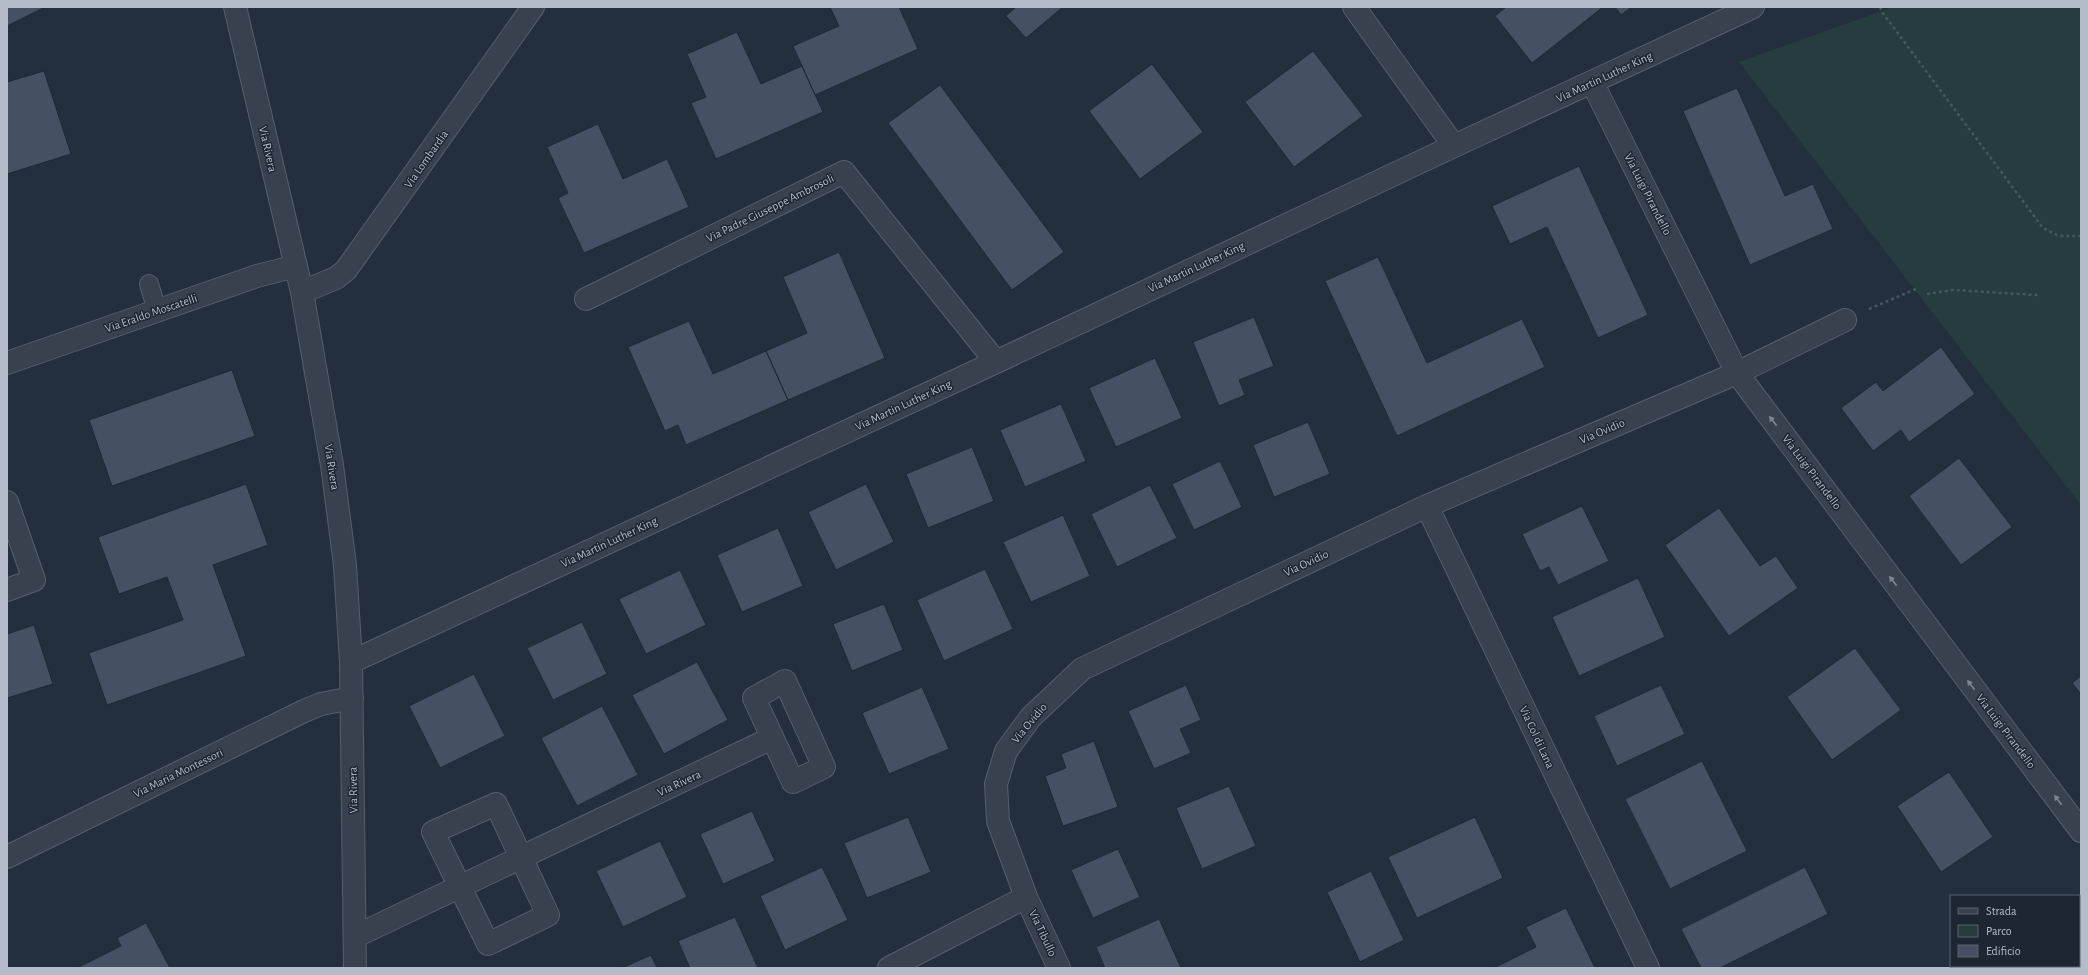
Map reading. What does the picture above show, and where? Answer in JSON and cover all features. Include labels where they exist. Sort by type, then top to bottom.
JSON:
[{"type":"street","name":"Via Rivera","points":[[235,7],[302,292],[332,466],[345,564],[352,698],[356,936],[355,968]]},
{"type":"street","name":"Via Lombardia","points":[[302,292],[336,278],[346,270],[534,7]]},
{"type":"street","points":[[1354,7],[1454,146]]},
{"type":"street","name":"Via Martin Luther King","points":[[351,662],[996,362],[1753,7]]},
{"type":"street","name":"Via Luigi Pirandello","points":[[1592,82],[1738,373],[2081,831]]},
{"type":"street","name":"Via Padre Giuseppe Ambrosoli","points":[[586,299],[844,172],[996,362]]},
{"type":"street","name":"Via Eraldo Moscatelli","points":[[7,363],[112,320],[157,310],[257,276],[296,266]]},
{"type":"street","name":"Via Ovidio","points":[[1026,897],[998,821],[996,784],[1006,750],[1031,717],[1082,669],[1427,506],[1738,373],[1845,320]]},
{"type":"street","points":[[7,502],[34,580],[7,590]]},
{"type":"street","name":"Via Col di Lana","points":[[1427,506],[1648,968]]},
{"type":"street","name":"Via Maria Montessori","points":[[7,857],[304,711],[321,704],[352,698]]},
{"type":"street","name":"Via Rivera","points":[[356,936],[772,738]]},
{"type":"street","points":[[496,804],[548,916],[488,944],[459,886],[433,832],[496,804]]},
{"type":"street","points":[[889,968],[1026,897]]},
{"type":"street","name":"Via Tibullo","points":[[1026,897],[1059,968]]},
{"type":"lane","points":[[149,284],[157,310]]},
{"type":"path","points":[[1880,7],[1882,12],[2043,228],[2060,236],[2081,236]]},
{"type":"path","points":[[1845,320],[1916,288]]},
{"type":"path","points":[[1927,294],[1952,290],[2038,295]]},
{"type":"green space","points":[[1893,7],[2081,7],[2081,505],[1739,62]]},
{"type":"building","points":[[7,7],[45,7],[7,26]]},
{"type":"building","points":[[830,7],[899,7],[918,49],[815,95],[793,46],[839,26]]},
{"type":"building","points":[[1016,7],[1063,7],[1026,38],[1006,16]]},
{"type":"building","points":[[1506,7],[1603,7],[1532,63],[1495,16]]},
{"type":"building","points":[[1615,7],[1632,7],[1621,15]]},
{"type":"building","points":[[737,32],[761,84],[802,66],[823,112],[716,159],[691,103],[706,97],[687,54]]},
{"type":"building","points":[[1313,51],[1363,116],[1294,167],[1245,102]]},
{"type":"building","points":[[1152,64],[1203,132],[1140,179],[1089,111]]},
{"type":"building","points":[[44,71],[71,154],[7,174],[7,82]]},
{"type":"building","points":[[940,85],[1064,252],[1012,290],[888,123]]},
{"type":"building","points":[[1737,88],[1785,196],[1813,184],[1833,229],[1750,265],[1683,111]]},
{"type":"building","points":[[598,124],[623,179],[667,159],[689,207],[584,253],[558,198],[568,193],[547,147]]},
{"type":"building","points":[[1579,166],[1648,315],[1598,338],[1547,227],[1510,244],[1492,206]]},
{"type":"building","points":[[839,252],[885,358],[788,400],[766,351],[807,333],[783,277]]},
{"type":"building","points":[[1378,257],[1427,363],[1522,319],[1545,367],[1397,436],[1325,281]]},
{"type":"building","points":[[1254,317],[1274,366],[1239,380],[1245,395],[1219,406],[1193,342]]},
{"type":"building","points":[[689,321],[713,374],[766,351],[788,400],[686,445],[678,425],[665,431],[628,347]]},
{"type":"building","points":[[1941,347],[1975,394],[1909,442],[1901,430],[1873,451],[1841,408],[1876,382],[1883,391]]},
{"type":"building","points":[[1155,358],[1182,418],[1116,447],[1089,388]]},
{"type":"building","points":[[232,370],[255,436],[112,486],[89,420]]},
{"type":"building","points":[[1061,404],[1086,461],[1025,487],[1000,430]]},
{"type":"building","points":[[1308,422],[1330,474],[1274,497],[1253,445]]},
{"type":"building","points":[[972,447],[994,501],[928,528],[906,474]]},
{"type":"building","points":[[1959,458],[2012,527],[1961,565],[1909,496]]},
{"type":"building","points":[[1220,461],[1242,507],[1194,530],[1172,484]]},
{"type":"building","points":[[246,484],[268,545],[213,565],[246,656],[107,705],[89,653],[183,620],[167,577],[119,594],[98,537]]},
{"type":"building","points":[[866,484],[894,542],[836,570],[808,512]]},
{"type":"building","points":[[1150,485],[1177,538],[1117,567],[1091,514]]},
{"type":"building","points":[[1582,506],[1609,561],[1558,585],[1549,567],[1540,571],[1522,534]]},
{"type":"building","points":[[1719,508],[1760,566],[1776,556],[1798,588],[1729,636],[1665,545]]},
{"type":"building","points":[[1063,515],[1090,576],[1031,602],[1003,542]]},
{"type":"building","points":[[778,528],[803,586],[742,612],[717,555]]},
{"type":"building","points":[[985,569],[1013,629],[944,661],[917,600]]},
{"type":"building","points":[[680,570],[706,625],[646,654],[619,599]]},
{"type":"building","points":[[1638,578],[1665,637],[1579,676],[1552,617]]},
{"type":"building","points":[[884,604],[903,650],[852,671],[833,624]]},
{"type":"building","points":[[582,622],[607,674],[553,700],[527,648]]},
{"type":"building","points":[[34,625],[53,684],[7,698],[7,634]]},
{"type":"building","points":[[1855,648],[1901,710],[1832,760],[1787,697]]},
{"type":"building","points":[[697,662],[728,720],[664,754],[632,695]]},
{"type":"building","points":[[474,674],[505,736],[440,768],[409,706]]},
{"type":"building","points":[[2081,676],[2081,694],[2072,683]]},
{"type":"building","points":[[1186,685],[1201,720],[1180,729],[1191,753],[1154,769],[1128,711]]},
{"type":"building","points":[[1661,685],[1685,734],[1617,766],[1594,716]]},
{"type":"building","points":[[922,687],[949,749],[889,774],[862,713]]},
{"type":"building","points":[[602,706],[638,775],[577,806],[541,738]]},
{"type":"building","points":[[1094,741],[1118,807],[1063,826],[1045,776],[1066,768],[1061,754]]},
{"type":"building","points":[[1702,761],[1747,851],[1670,889],[1625,799]]},
{"type":"building","points":[[1949,772],[1993,837],[1941,872],[1897,806]]},
{"type":"building","points":[[1229,786],[1256,846],[1202,869],[1176,808]]},
{"type":"building","points":[[752,811],[775,861],[723,884],[700,834]]},
{"type":"building","points":[[908,817],[931,872],[867,898],[844,843]]},
{"type":"building","points":[[1475,817],[1503,878],[1417,918],[1388,857]]},
{"type":"building","points":[[660,841],[687,897],[623,927],[596,871]]},
{"type":"building","points":[[1118,849],[1140,897],[1093,918],[1071,870]]},
{"type":"building","points":[[822,867],[848,920],[785,950],[760,896]]},
{"type":"building","points":[[1805,867],[1828,914],[1720,968],[1701,968],[1681,929]]},
{"type":"building","points":[[1371,871],[1404,940],[1360,962],[1327,892]]},
{"type":"building","points":[[1566,908],[1595,968],[1494,968],[1536,947],[1526,927]]},
{"type":"building","points":[[2080,910],[2081,968],[2049,967],[2080,967]]},
{"type":"building","points":[[735,917],[758,968],[690,968],[678,941]]},
{"type":"building","points":[[1159,919],[1181,968],[1105,968],[1096,947]]},
{"type":"building","points":[[146,923],[170,968],[77,968],[121,946],[117,938]]},
{"type":"building","points":[[651,955],[657,968],[622,968]]}]
